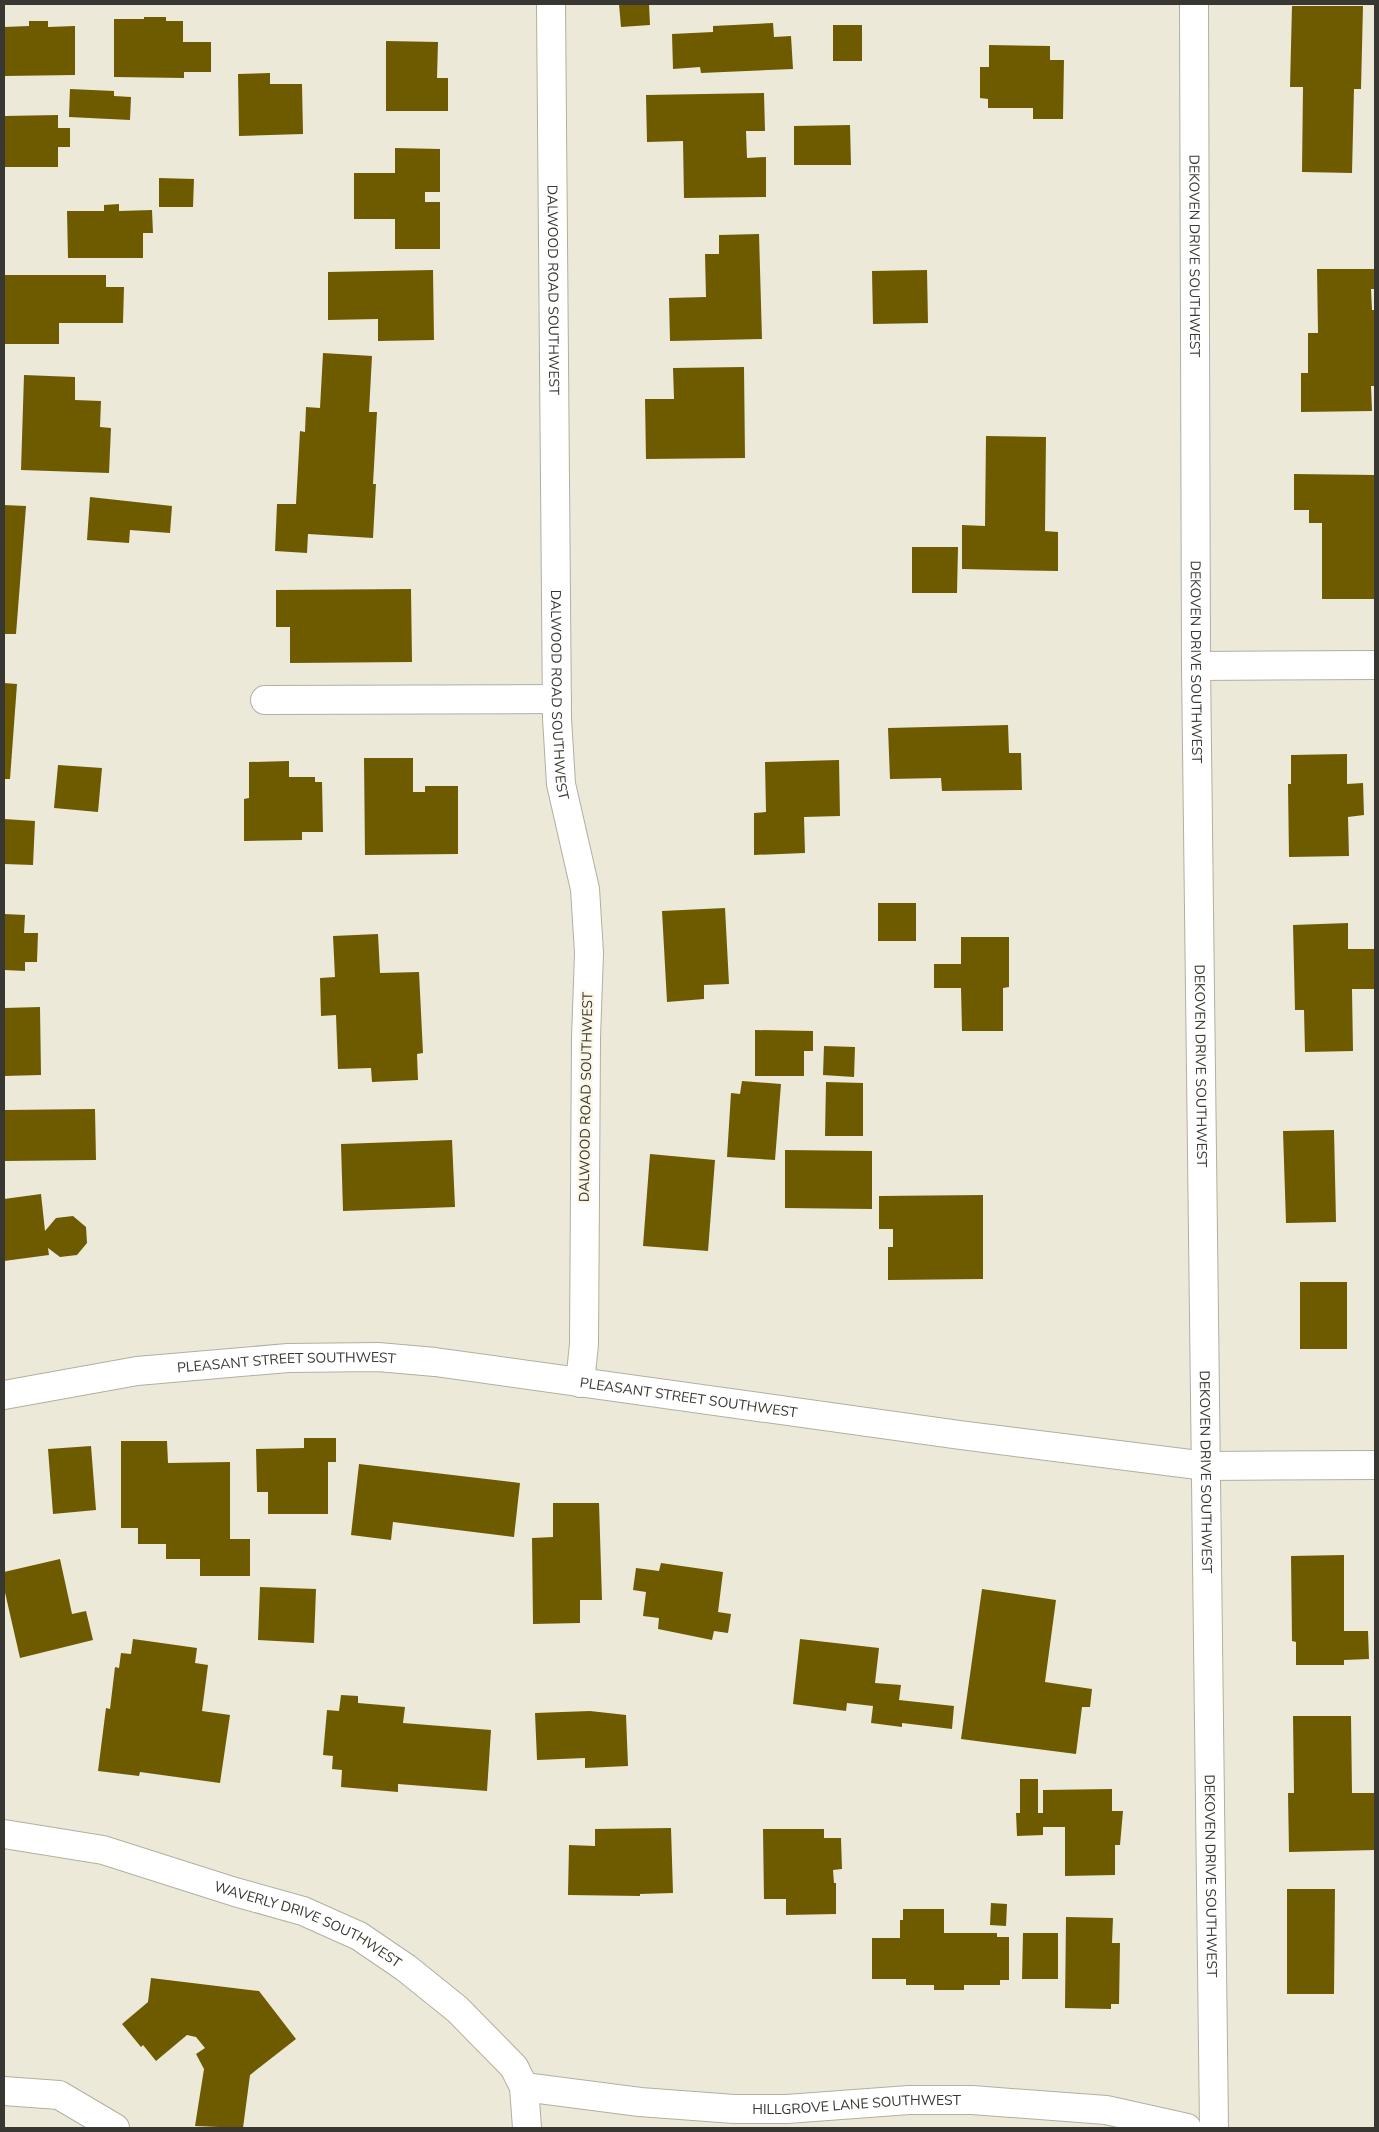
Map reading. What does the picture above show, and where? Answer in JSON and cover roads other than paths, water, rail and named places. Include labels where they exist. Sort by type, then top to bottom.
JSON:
[{"type":"street","name":"DALWOOD ROAD SOUTHWEST","points":[[551,4],[556,699],[561,784],[585,889],[589,953],[586,1038],[584,1344],[580,1383]]},
{"type":"street","name":"DEKOVEN DRIVE SOUTHWEST","points":[[1194,4],[1196,666],[1214,2128]]},
{"type":"street","points":[[1196,666],[1375,665]]},
{"type":"street","points":[[265,700],[556,699]]},
{"type":"street","name":"PLEASANT STREET SOUTHWEST","points":[[4,1395],[137,1371],[298,1358],[378,1357],[435,1362],[960,1435],[1206,1466],[1375,1464]]},
{"type":"street","name":"WAVERLY DRIVE SOUTHWEST","points":[[4,1834],[102,1850],[234,1892],[303,1911],[359,1936],[406,1968],[457,2009],[514,2067],[524,2087],[527,2128]]},
{"type":"street","name":"HILLGROVE LANE SOUTHWEST","points":[[524,2087],[640,2102],[734,2109],[787,2109],[909,2100],[972,2100],[1106,2110],[1188,2128]]},
{"type":"street","points":[[4,2091],[59,2095],[114,2128]]}]
